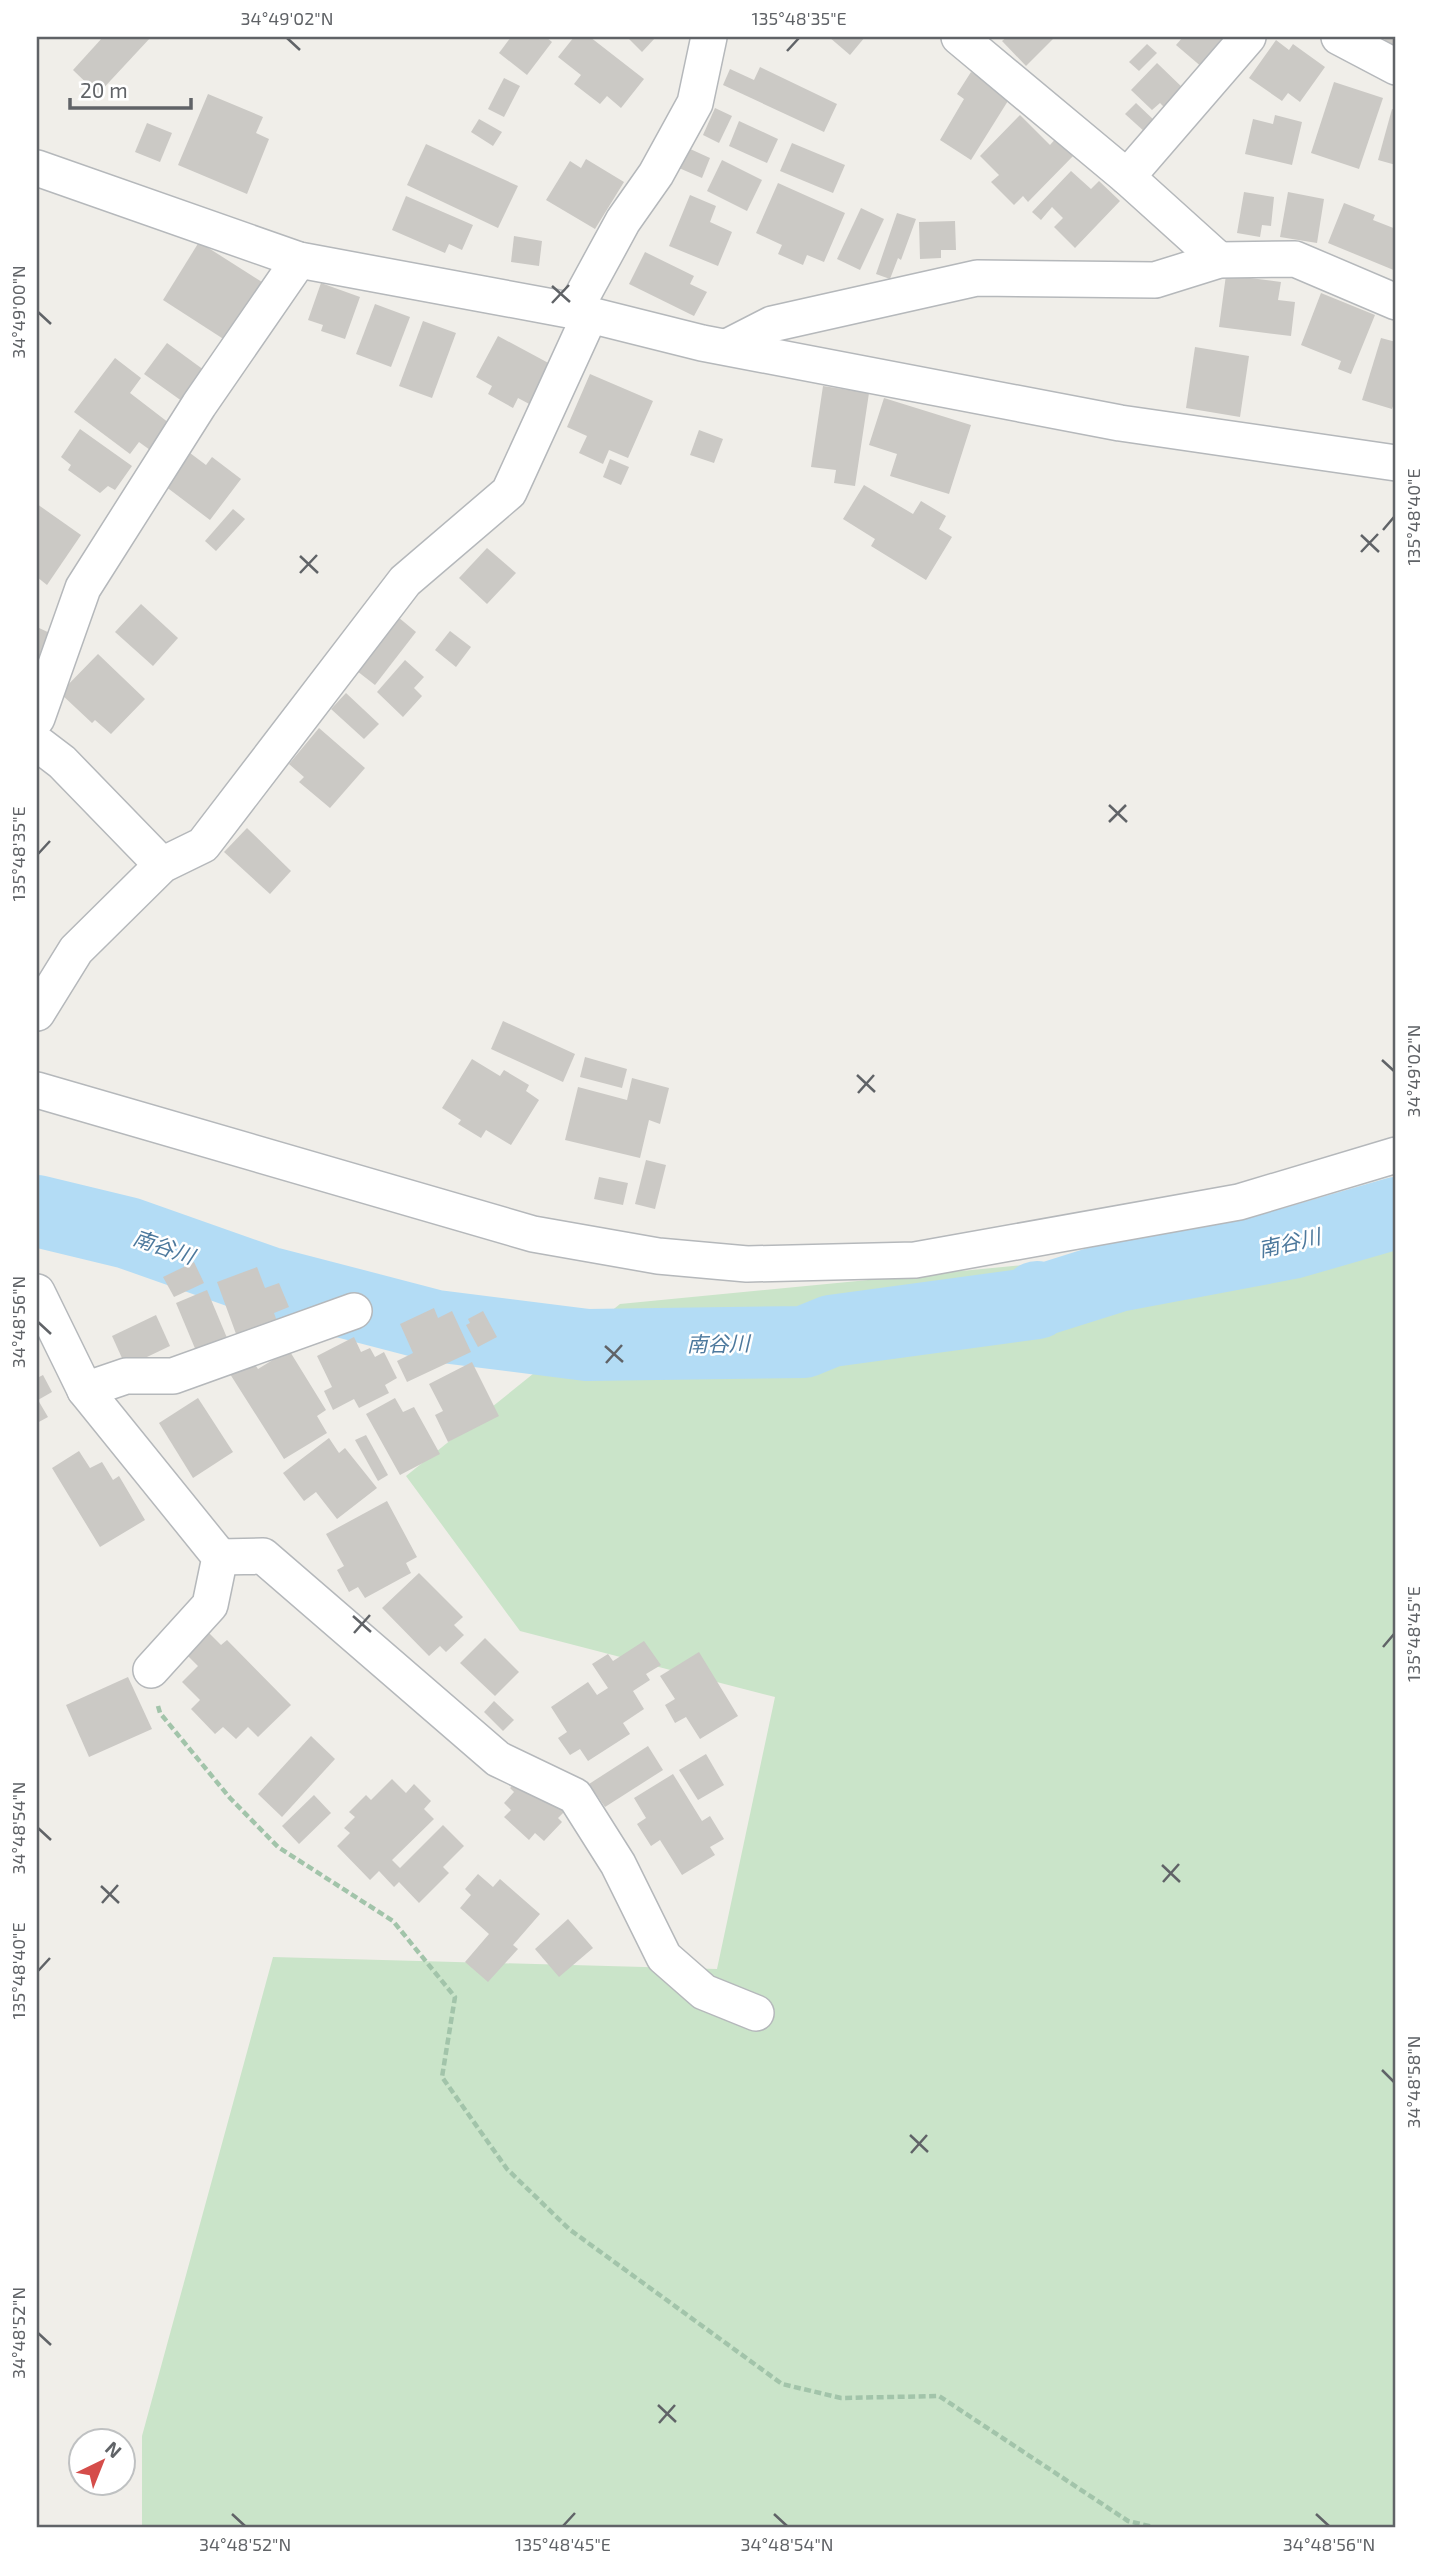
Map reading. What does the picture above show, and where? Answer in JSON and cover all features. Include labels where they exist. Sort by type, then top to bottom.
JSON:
[{"type":"street","points":[[37,1013],[76,950],[162,865],[203,845],[405,581],[509,492],[582,313],[623,221],[656,174],[695,103],[709,37]]},
{"type":"street","points":[[959,37],[1127,177],[1219,260]]},
{"type":"street","points":[[1127,177],[1248,37]]},
{"type":"street","points":[[1339,37],[1396,67]]},
{"type":"street","points":[[37,168],[299,261],[582,313],[727,347],[1120,423],[1396,463]]},
{"type":"street","points":[[727,347],[772,324],[977,278],[1155,280],[1219,260],[1295,259],[1396,302]]},
{"type":"street","points":[[37,718],[83,588],[199,405],[299,261]]},
{"type":"street","points":[[37,743],[62,762],[162,865]]},
{"type":"street","points":[[37,1090],[533,1234],[658,1256],[747,1264],[915,1260],[1239,1202],[1396,1155]]},
{"type":"street","points":[[37,1292],[85,1390],[220,1557]]},
{"type":"street","points":[[85,1390],[126,1376],[173,1376],[354,1311]]},
{"type":"street","points":[[220,1557],[263,1556],[498,1759],[575,1797],[618,1864],[664,1957],[704,1992],[756,2013]]},
{"type":"street","points":[[151,1670],[210,1605],[220,1557]]},
{"type":"path","points":[[151,1670],[160,1713],[230,1798],[278,1847],[393,1921],[455,1997],[442,2077],[507,2169],[569,2229],[782,2384],[841,2398],[939,2396],[1128,2521],[1153,2527]]},
{"type":"green space","points":[[1396,1229],[1396,2527],[142,2527],[142,2436],[273,1957],[717,1969],[775,1697],[520,1631],[406,1476],[620,1304]]},
{"type":"building","points":[[103,37],[151,37],[98,94],[73,70]]},
{"type":"building","points":[[511,37],[546,37],[552,42],[527,75],[499,53]]},
{"type":"building","points":[[574,37],[590,37],[644,79],[621,108],[607,96],[600,104],[574,84],[581,75],[558,57]]},
{"type":"building","points":[[627,37],[656,37],[642,52]]},
{"type":"building","points":[[829,37],[865,37],[850,55]]},
{"type":"building","points":[[1007,37],[1055,37],[1026,66],[1002,41]]},
{"type":"building","points":[[1183,37],[1229,37],[1203,68],[1176,45]]},
{"type":"building","points":[[1386,37],[1396,37],[1396,50],[1383,42]]},
{"type":"building","points":[[1276,40],[1289,50],[1293,44],[1325,67],[1300,102],[1288,93],[1282,101],[1249,78]]},
{"type":"building","points":[[1147,44],[1157,53],[1139,71],[1129,62]]},
{"type":"building","points":[[1157,63],[1185,90],[1166,109],[1160,103],[1152,110],[1131,90]]},
{"type":"building","points":[[760,67],[837,104],[824,132],[723,85],[730,69],[754,80]]},
{"type":"building","points":[[971,72],[1011,96],[971,160],[940,140],[964,99],[957,94]]},
{"type":"building","points":[[504,78],[520,86],[504,117],[488,109]]},
{"type":"building","points":[[1334,82],[1383,98],[1359,169],[1311,153]]},
{"type":"building","points":[[208,94],[263,117],[256,133],[269,139],[247,194],[178,165]]},
{"type":"building","points":[[1136,103],[1156,122],[1146,133],[1125,114]]},
{"type":"building","points":[[715,108],[732,116],[719,143],[703,135]]},
{"type":"building","points":[[1392,109],[1396,110],[1396,165],[1378,160]]},
{"type":"building","points":[[1020,115],[1050,145],[1058,136],[1076,153],[1028,202],[1023,196],[1014,205],[991,182],[999,175],[980,156]]},
{"type":"building","points":[[1275,115],[1302,122],[1292,165],[1245,154],[1253,119],[1273,124]]},
{"type":"building","points":[[479,119],[502,132],[493,146],[471,132]]},
{"type":"building","points":[[739,121],[778,139],[767,163],[729,146]]},
{"type":"building","points":[[147,123],[172,133],[160,162],[135,152]]},
{"type":"building","points":[[792,143],[845,165],[833,193],[780,171]]},
{"type":"building","points":[[426,144],[518,186],[498,228],[407,185]]},
{"type":"building","points":[[688,148],[710,158],[702,178],[679,168]]},
{"type":"building","points":[[586,159],[624,182],[595,229],[546,200],[570,161],[581,168]]},
{"type":"building","points":[[722,160],[762,180],[747,211],[707,191]]},
{"type":"building","points":[[1071,171],[1091,189],[1099,181],[1120,201],[1075,248],[1054,227],[1063,218],[1052,207],[1041,220],[1032,212]]},
{"type":"building","points":[[778,183],[845,213],[824,262],[807,255],[803,265],[778,254],[782,245],[756,233]]},
{"type":"building","points":[[1244,192],[1274,197],[1271,226],[1262,225],[1260,237],[1237,233]]},
{"type":"building","points":[[1288,192],[1324,199],[1317,243],[1280,237]]},
{"type":"building","points":[[690,195],[716,206],[710,222],[732,232],[718,266],[669,246]]},
{"type":"building","points":[[406,196],[473,225],[462,250],[449,244],[445,253],[392,230]]},
{"type":"building","points":[[1344,203],[1375,215],[1373,220],[1396,229],[1396,271],[1328,243]]},
{"type":"building","points":[[861,208],[884,219],[860,270],[837,259]]},
{"type":"building","points":[[897,213],[916,219],[901,260],[898,258],[890,279],[876,274]]},
{"type":"building","points":[[955,221],[956,250],[941,250],[941,258],[920,259],[919,222]]},
{"type":"building","points":[[514,236],[542,241],[539,266],[511,262]]},
{"type":"building","points":[[199,242],[262,282],[225,340],[163,300]]},
{"type":"building","points":[[645,252],[694,276],[690,284],[707,292],[694,316],[629,284]]},
{"type":"building","points":[[1226,275],[1281,282],[1278,300],[1295,302],[1291,336],[1219,327]]},
{"type":"building","points":[[321,283],[360,297],[345,339],[321,331],[323,325],[308,320]]},
{"type":"building","points":[[1321,293],[1375,315],[1351,374],[1338,369],[1341,361],[1301,345]]},
{"type":"building","points":[[375,304],[410,317],[391,367],[356,354]]},
{"type":"building","points":[[423,321],[456,333],[432,398],[399,386]]},
{"type":"building","points":[[498,336],[554,366],[533,406],[518,398],[513,408],[488,394],[492,386],[476,377]]},
{"type":"building","points":[[1381,338],[1396,342],[1396,398],[1392,409],[1362,400]]},
{"type":"building","points":[[167,343],[208,373],[186,404],[144,374]]},
{"type":"building","points":[[1195,347],[1249,356],[1240,417],[1186,408]]},
{"type":"building","points":[[115,358],[141,378],[130,393],[169,423],[150,450],[139,442],[130,454],[74,412]]},
{"type":"building","points":[[590,374],[653,401],[628,458],[609,450],[603,464],[579,453],[587,436],[567,427]]},
{"type":"building","points":[[823,386],[869,393],[855,486],[834,483],[836,470],[811,467]]},
{"type":"building","points":[[884,398],[971,425],[949,494],[890,476],[897,454],[869,445]]},
{"type":"building","points":[[80,429],[132,466],[115,490],[108,486],[100,493],[68,470],[71,465],[61,457]]},
{"type":"building","points":[[699,430],[723,439],[714,463],[690,455]]},
{"type":"building","points":[[190,453],[206,465],[212,457],[241,479],[210,520],[165,486]]},
{"type":"building","points":[[610,459],[629,467],[621,485],[603,477]]},
{"type":"building","points":[[864,485],[913,514],[921,501],[946,516],[939,529],[952,537],[926,580],[871,546],[875,539],[843,519]]},
{"type":"building","points":[[37,504],[81,535],[47,585],[37,577]]},
{"type":"building","points":[[233,509],[245,519],[216,551],[205,541]]},
{"type":"building","points":[[487,548],[516,573],[487,604],[459,578]]},
{"type":"building","points":[[141,604],[178,638],[153,666],[115,632]]},
{"type":"building","points":[[398,617],[416,632],[375,685],[357,671]]},
{"type":"building","points":[[37,627],[54,635],[37,676]]},
{"type":"building","points":[[450,631],[471,647],[456,667],[435,650]]},
{"type":"building","points":[[98,654],[145,699],[111,734],[95,720],[92,723],[60,693]]},
{"type":"building","points":[[405,660],[424,677],[414,688],[422,696],[403,717],[377,692]]},
{"type":"building","points":[[346,693],[379,724],[364,739],[331,709]]},
{"type":"building","points":[[319,728],[365,768],[330,808],[299,782],[304,777],[289,764]]},
{"type":"building","points":[[247,828],[291,871],[270,894],[224,852]]},
{"type":"building","points":[[503,1021],[575,1054],[563,1082],[491,1049]]},
{"type":"building","points":[[585,1057],[627,1069],[622,1088],[580,1077]]},
{"type":"building","points":[[472,1059],[500,1076],[504,1070],[529,1085],[526,1091],[539,1100],[511,1145],[486,1130],[481,1138],[458,1124],[461,1120],[442,1108]]},
{"type":"building","points":[[632,1078],[669,1088],[660,1124],[649,1120],[640,1158],[565,1140],[578,1087],[627,1100]]},
{"type":"building","points":[[646,1160],[666,1165],[655,1209],[635,1204]]},
{"type":"building","points":[[599,1177],[628,1183],[623,1205],[594,1199]]},
{"type":"building","points":[[194,1262],[204,1283],[174,1297],[163,1277]]},
{"type":"building","points":[[257,1267],[265,1288],[279,1283],[289,1307],[274,1313],[279,1327],[239,1342],[217,1282]]},
{"type":"building","points":[[207,1290],[230,1345],[199,1358],[176,1303]]},
{"type":"building","points":[[434,1308],[438,1318],[452,1311],[471,1352],[407,1382],[397,1361],[413,1353],[400,1324]]},
{"type":"building","points":[[483,1311],[497,1337],[478,1347],[466,1325],[470,1323],[468,1319]]},
{"type":"building","points":[[156,1315],[170,1346],[126,1367],[112,1336]]},
{"type":"building","points":[[354,1337],[361,1352],[370,1348],[375,1357],[384,1352],[397,1378],[385,1385],[389,1393],[359,1408],[354,1399],[333,1410],[324,1391],[332,1387],[317,1356]]},
{"type":"building","points":[[289,1350],[326,1410],[317,1416],[327,1433],[284,1459],[230,1374],[252,1360],[258,1369]]},
{"type":"building","points":[[472,1362],[499,1416],[448,1442],[435,1415],[443,1411],[429,1384]]},
{"type":"building","points":[[43,1375],[52,1392],[38,1400],[48,1417],[37,1423],[37,1378]]},
{"type":"building","points":[[198,1398],[233,1452],[193,1478],[159,1423]]},
{"type":"building","points":[[395,1398],[403,1412],[414,1407],[440,1454],[400,1475],[366,1414]]},
{"type":"building","points":[[366,1435],[388,1475],[378,1481],[355,1440]]},
{"type":"building","points":[[329,1438],[339,1453],[345,1448],[377,1488],[337,1519],[316,1492],[304,1501],[283,1473]]},
{"type":"building","points":[[79,1451],[90,1468],[102,1462],[113,1480],[119,1476],[145,1520],[100,1547],[52,1468]]},
{"type":"building","points":[[387,1501],[417,1557],[406,1563],[411,1573],[365,1598],[358,1587],[349,1592],[337,1570],[344,1566],[326,1534]]},
{"type":"building","points":[[419,1573],[463,1617],[454,1625],[464,1635],[446,1652],[440,1646],[429,1656],[382,1608]]},
{"type":"building","points":[[205,1629],[221,1645],[227,1640],[291,1705],[258,1737],[248,1727],[236,1739],[223,1727],[215,1734],[191,1709],[200,1700],[182,1682],[198,1666],[183,1651]]},
{"type":"building","points":[[485,1638],[519,1672],[495,1696],[460,1663]]},
{"type":"building","points":[[644,1641],[661,1665],[646,1674],[650,1680],[633,1691],[644,1709],[623,1723],[630,1734],[588,1761],[580,1749],[570,1755],[558,1738],[567,1732],[551,1707],[588,1682],[597,1695],[608,1688],[592,1664],[608,1654],[613,1661]]},
{"type":"building","points":[[699,1652],[738,1716],[700,1739],[686,1717],[675,1723],[665,1705],[675,1699],[660,1676]]},
{"type":"building","points":[[128,1677],[152,1729],[89,1757],[66,1705]]},
{"type":"building","points":[[494,1701],[514,1720],[503,1731],[484,1712]]},
{"type":"building","points":[[311,1736],[335,1759],[282,1817],[258,1794]]},
{"type":"building","points":[[648,1746],[663,1770],[605,1807],[589,1784]]},
{"type":"building","points":[[706,1754],[724,1785],[698,1800],[679,1770]]},
{"type":"building","points":[[673,1774],[702,1821],[710,1816],[724,1839],[710,1847],[715,1855],[682,1875],[660,1840],[651,1846],[637,1824],[646,1818],[634,1798]]},
{"type":"building","points":[[521,1777],[567,1809],[558,1818],[562,1822],[544,1841],[535,1833],[529,1840],[504,1817],[511,1810],[504,1803],[514,1792],[510,1788]]},
{"type":"building","points":[[392,1779],[406,1793],[414,1784],[431,1801],[424,1809],[434,1819],[392,1860],[400,1868],[443,1825],[464,1846],[443,1867],[449,1873],[419,1903],[399,1882],[394,1887],[379,1871],[370,1880],[337,1846],[350,1833],[344,1828],[355,1817],[349,1812],[366,1795],[371,1800]]},
{"type":"building","points":[[314,1795],[331,1813],[299,1844],[282,1826]]},
{"type":"building","points":[[478,1874],[493,1887],[500,1879],[540,1914],[513,1945],[518,1949],[488,1982],[465,1962],[489,1934],[460,1908],[471,1895],[465,1889]]},
{"type":"building","points":[[568,1919],[593,1948],[559,1977],[535,1949]]},
{"type":"waterway","name":"南谷川","points":[[37,1211],[128,1233],[267,1282],[436,1326],[587,1345],[804,1342],[831,1331],[1037,1303],[1037,1297],[1045,1299],[1118,1276],[1292,1243],[1396,1213]]}]
